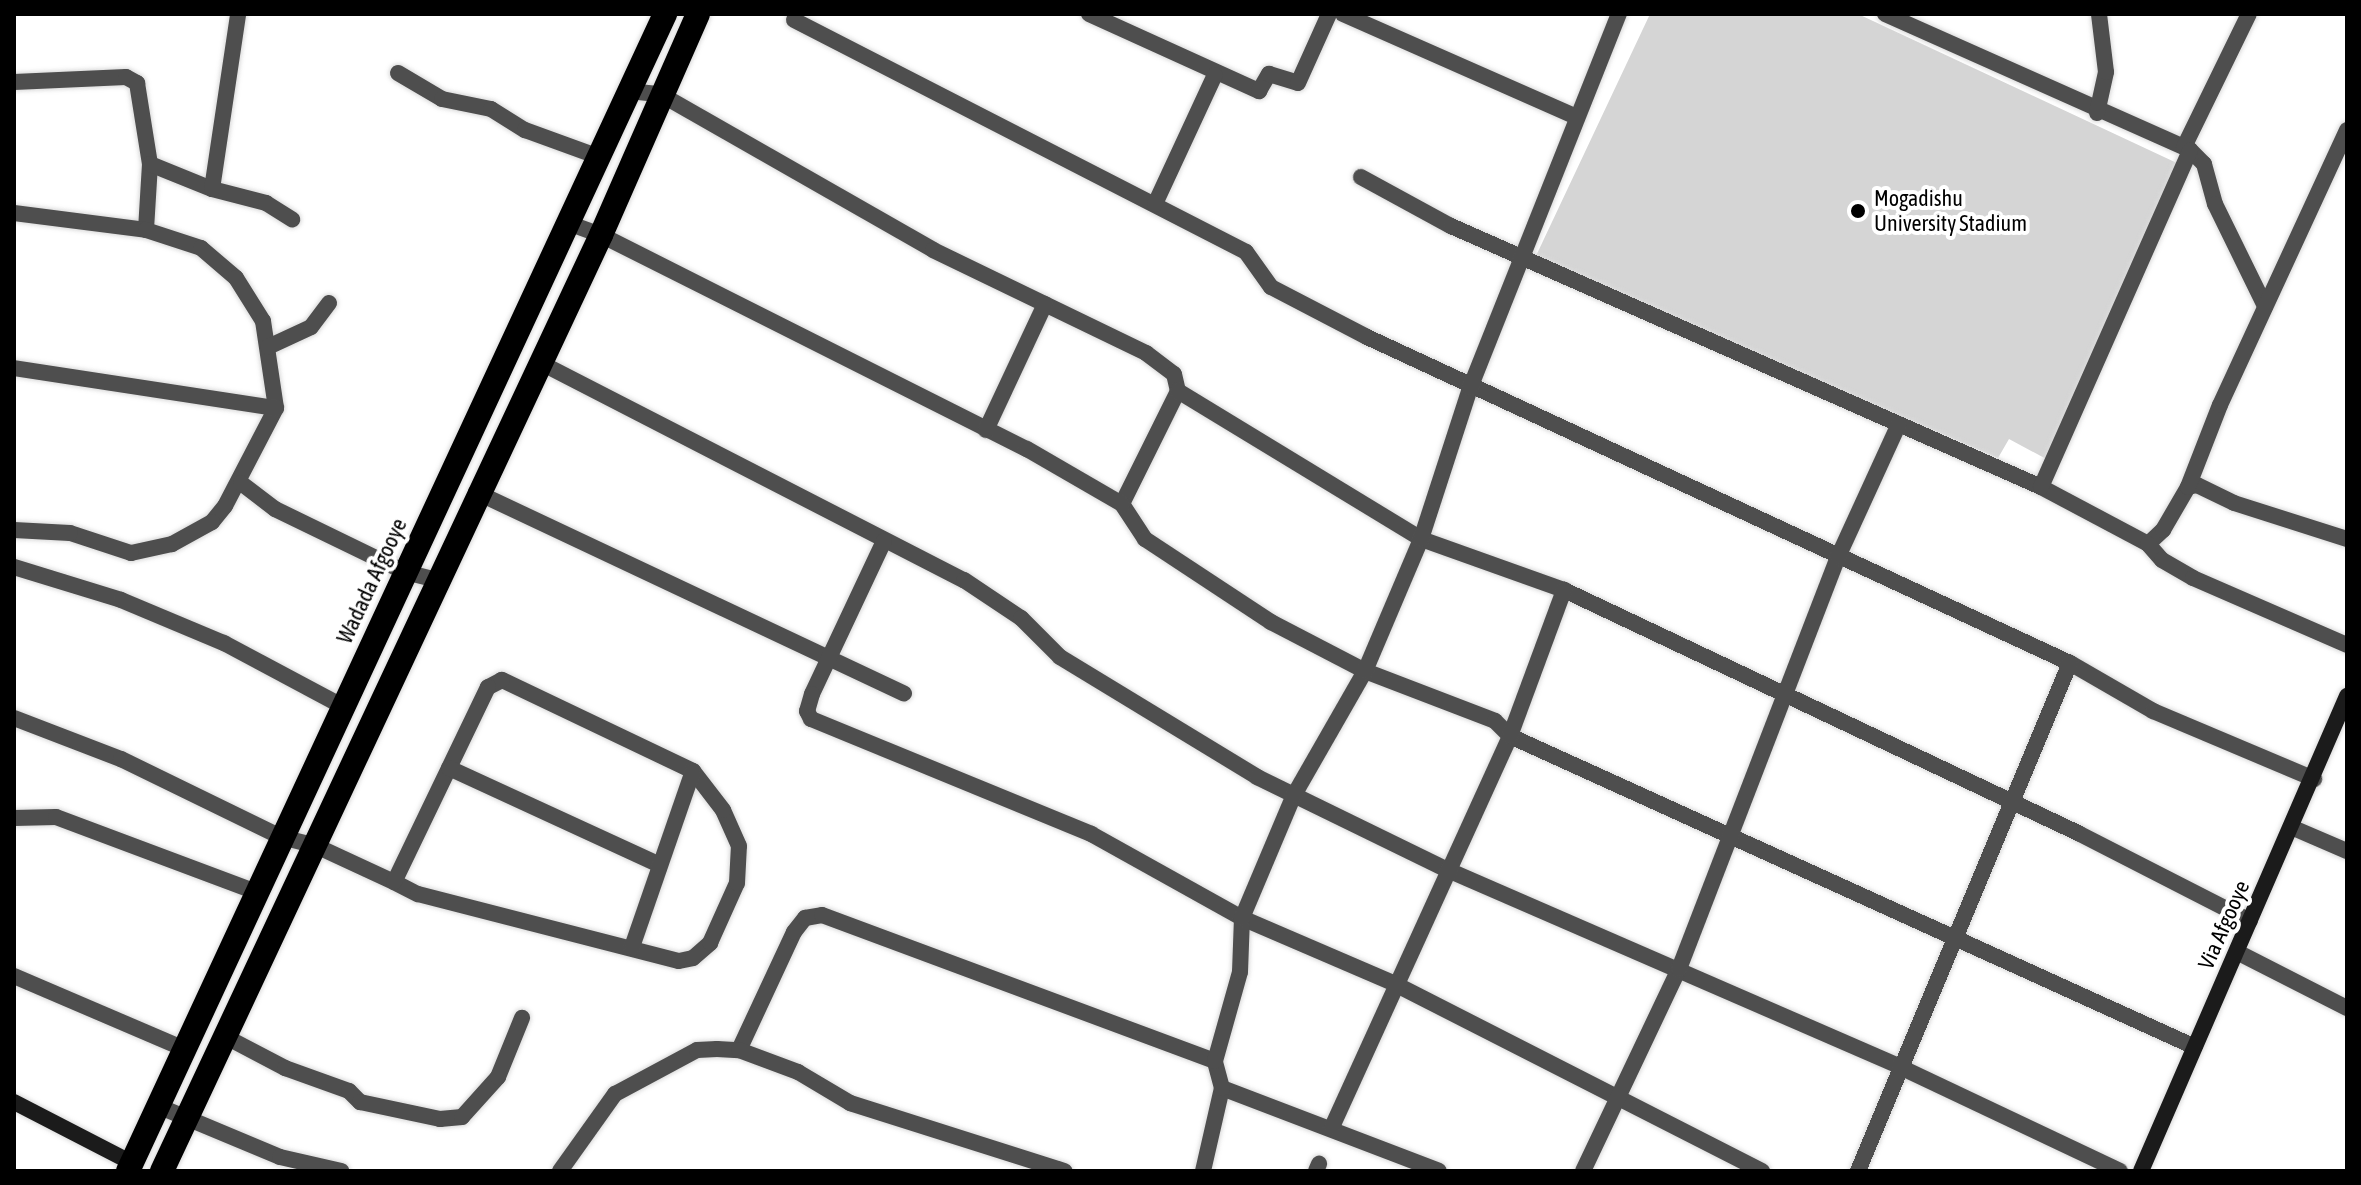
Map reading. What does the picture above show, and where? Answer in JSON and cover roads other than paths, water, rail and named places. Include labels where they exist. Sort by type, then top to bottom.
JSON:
[{"type":"highway","name":"Wadada Afgooye","points":[[130,1167],[187,1050],[254,891],[665,14]]},
{"type":"highway","points":[[162,1171],[438,580],[476,492],[601,235],[660,94],[698,14]]},
{"type":"main road","name":"Via Afgooye","points":[[2141,1171],[2314,779],[2347,696]]},
{"type":"main road","points":[[14,1102],[130,1167]]},
{"type":"street","points":[[212,189],[238,14]]},
{"type":"street","points":[[1089,14],[1215,75],[1259,91],[1269,74],[1298,83],[1329,14]]},
{"type":"street","points":[[1343,14],[1576,117]]},
{"type":"street","points":[[1203,1171],[1222,1088],[1215,1061],[1240,972],[1242,918],[1294,795],[1365,671],[1421,539],[1470,388],[1619,14]]},
{"type":"street","points":[[1885,14],[2097,113],[2187,148],[2204,164],[2215,204],[2265,306]]},
{"type":"street","points":[[2097,113],[2106,72],[2099,14]]},
{"type":"street","points":[[2041,487],[2187,148],[2249,14]]},
{"type":"street","points":[[794,20],[1246,252],[1271,287],[1470,388],[1611,446],[1838,557],[2070,663],[2153,711],[2314,779]]},
{"type":"street","points":[[398,73],[442,99],[491,109],[525,130],[599,157]]},
{"type":"street","points":[[1155,204],[1215,75]]},
{"type":"street","points":[[14,82],[126,77],[137,83],[150,164],[146,230]]},
{"type":"street","points":[[629,91],[660,94],[933,250],[1146,353],[1174,374],[1178,391],[1122,504]]},
{"type":"street","points":[[2148,544],[2163,530],[2188,487],[2265,306],[2347,130]]},
{"type":"street","points":[[150,164],[212,189],[266,203],[292,219]]},
{"type":"street","points":[[1361,177],[1520,258],[2041,487],[2148,544],[2162,560],[2193,578],[2347,645]]},
{"type":"street","points":[[14,213],[146,230],[201,248],[236,278],[263,321],[276,408],[241,483],[212,522],[158,547],[131,553],[70,533],[14,530]]},
{"type":"street","points":[[568,223],[601,235],[986,430],[1122,504],[1145,539],[1271,622],[1365,671],[1495,721],[1510,736],[2195,1047]]},
{"type":"street","points":[[268,347],[311,327],[329,303]]},
{"type":"street","points":[[986,430],[1045,304]]},
{"type":"street","points":[[541,363],[997,600],[1060,657],[1205,749],[1294,795],[1448,870],[1900,1067],[2120,1171]]},
{"type":"street","points":[[14,368],[276,408]]},
{"type":"street","points":[[1178,391],[1421,539],[1564,590],[1786,693],[2250,921]]},
{"type":"street","points":[[1583,1171],[1615,1096],[1679,969],[1728,834],[1838,557],[1899,424]]},
{"type":"street","points":[[241,483],[275,509],[405,572],[438,580]]},
{"type":"street","points":[[2188,487],[2204,487],[2234,503],[2347,539]]},
{"type":"street","points":[[476,492],[829,662],[904,693]]},
{"type":"street","points":[[884,541],[812,694],[807,711],[811,719],[1091,834],[1242,918],[1395,984],[1762,1171]]},
{"type":"street","points":[[14,567],[121,600],[224,643],[342,706]]},
{"type":"street","points":[[1332,1127],[1510,736],[1564,590]]},
{"type":"street","points":[[1858,1171],[2014,804],[2070,663]]},
{"type":"street","points":[[14,718],[121,759],[281,837],[314,845],[394,882],[463,907],[679,961],[693,958],[710,943],[737,883],[739,846],[723,810],[693,771],[502,680],[488,687],[394,882]]},
{"type":"street","points":[[449,768],[658,864]]},
{"type":"street","points":[[632,947],[658,864],[693,771]]},
{"type":"street","points":[[14,818],[56,817],[254,891]]},
{"type":"street","points":[[2291,827],[2347,851]]},
{"type":"street","points":[[739,1050],[794,932],[805,918],[822,915],[1215,1061]]},
{"type":"street","points":[[2237,952],[2347,1008]]},
{"type":"street","points":[[14,976],[187,1050]]},
{"type":"street","points":[[226,1037],[285,1068],[349,1091],[360,1102],[440,1119],[462,1117],[498,1077],[522,1018]]},
{"type":"street","points":[[560,1171],[615,1094],[697,1050],[739,1050],[798,1072],[850,1103],[1064,1171]]},
{"type":"street","points":[[1222,1088],[1332,1127],[1439,1171]]},
{"type":"street","points":[[158,1106],[280,1157],[341,1171]]},
{"type":"place","name":"Mogadishu University Stadium","points":[[1858,211]]}]
